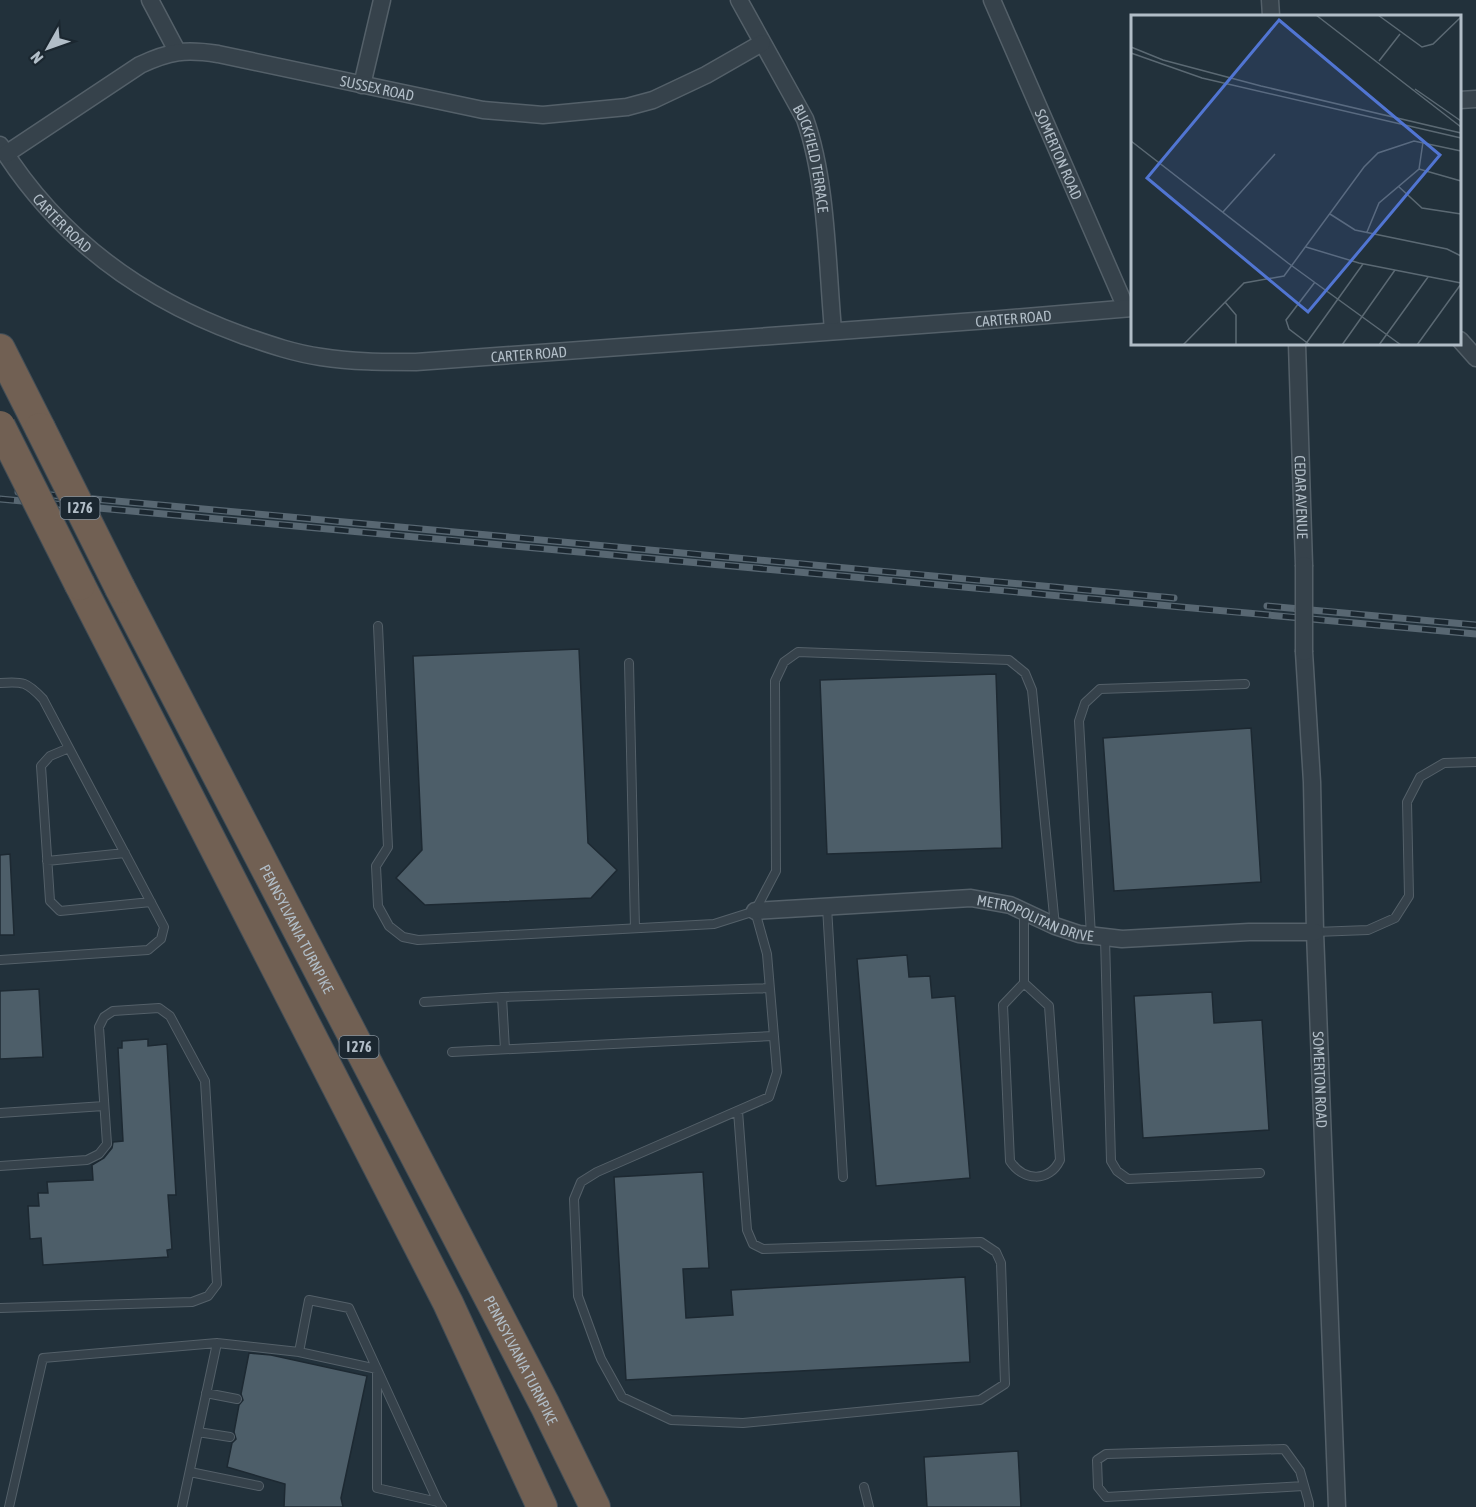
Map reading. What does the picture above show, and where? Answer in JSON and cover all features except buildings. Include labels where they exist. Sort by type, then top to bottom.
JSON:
[{"type":"highway","name":"PENNSYLVANIA TURNPIKE","points":[[0,349],[120,588],[595,1507]]},
{"type":"highway","name":"I 276","points":[[0,426],[448,1303],[542,1507]]},
{"type":"street","points":[[150,0],[177,51]]},
{"type":"street","points":[[362,85],[382,0]]},
{"type":"street","name":"BUCKFIELD TERRACE","points":[[739,0],[805,119],[811,136],[819,176],[833,330]]},
{"type":"street","name":"SOMERTON ROAD","points":[[992,0],[1129,308]]},
{"type":"street","points":[[1270,0],[1271,15]]},
{"type":"street","name":"SUSSEX ROAD","points":[[3,149],[140,65],[177,51],[193,50],[218,54],[508,113],[543,116],[627,107],[653,100],[706,75],[762,43]]},
{"type":"street","points":[[1461,100],[1476,99]]},
{"type":"street","name":"CARTER ROAD","points":[[3,149],[46,207],[71,234],[114,270],[150,294],[182,311],[232,332],[297,353],[343,360],[416,362],[1129,308]]},
{"type":"street","points":[[1461,341],[1476,358]]},
{"type":"street","name":"CEDAR AVENUE","points":[[1297,345],[1305,652]]},
{"type":"street","name":"SOMERTON ROAD","points":[[1305,652],[1312,782],[1315,932],[1337,1507]]},
{"type":"street","name":"METROPOLITAN DRIVE","points":[[755,911],[971,898],[1010,905],[1055,926],[1098,937],[1122,939],[1249,932],[1315,932]]},
{"type":"lane","points":[[378,626],[388,847],[376,866],[378,906],[389,926],[403,937],[418,940],[714,924],[755,911]]},
{"type":"lane","points":[[738,1111],[747,1230],[753,1244],[763,1250],[981,1242],[996,1252],[1001,1263],[1005,1384],[980,1400],[743,1423],[671,1420],[622,1397],[601,1359],[578,1296],[574,1199],[581,1182],[597,1172],[769,1097],[777,1072],[767,954],[755,911],[776,871],[775,681],[784,662],[798,652],[1009,660],[1025,673],[1032,690],[1055,926]]},
{"type":"lane","points":[[629,663],[635,928]]},
{"type":"lane","points":[[0,683],[21,682],[31,686],[44,699],[164,927],[161,939],[148,950],[0,960]]},
{"type":"lane","points":[[1245,684],[1100,689],[1085,703],[1079,721],[1098,937],[1112,1161],[1117,1172],[1128,1179],[1260,1173]]},
{"type":"lane","points":[[69,748],[50,756],[41,766],[50,902],[60,911],[151,902]]},
{"type":"lane","points":[[1315,932],[1368,930],[1395,918],[1409,896],[1407,802],[1420,777],[1444,763],[1476,762]]},
{"type":"lane","points":[[47,861],[125,853]]},
{"type":"lane","points":[[826,907],[843,1177]]},
{"type":"lane","points":[[1024,912],[1024,983],[1003,1005],[1010,1161],[1017,1172],[1028,1176],[1046,1175],[1055,1170],[1060,1160],[1049,1006],[1024,983]]},
{"type":"lane","points":[[424,1002],[502,997],[770,988]]},
{"type":"lane","points":[[502,997],[505,1049]]},
{"type":"lane","points":[[0,1166],[87,1160],[99,1154],[107,1144],[99,1027],[104,1017],[113,1011],[159,1008],[170,1016],[205,1081],[217,1284],[208,1296],[192,1302],[0,1308]]},
{"type":"lane","points":[[452,1052],[774,1036]]},
{"type":"lane","points":[[0,1113],[104,1106]]},
{"type":"lane","points":[[299,1352],[309,1300],[349,1308],[440,1505]]},
{"type":"lane","points":[[182,1507],[217,1343]]},
{"type":"lane","points":[[9,1507],[43,1358],[217,1343],[299,1352],[377,1369]]},
{"type":"lane","points":[[377,1369],[377,1488],[440,1505]]},
{"type":"lane","points":[[206,1393],[237,1399]]},
{"type":"lane","points":[[198,1432],[230,1437]]},
{"type":"lane","points":[[1304,1486],[1106,1497],[1098,1487],[1097,1460],[1106,1454],[1284,1449],[1300,1471],[1304,1486],[1309,1507]]},
{"type":"lane","points":[[190,1472],[259,1486]]},
{"type":"lane","points":[[864,1487],[868,1507]]},
{"type":"railway","points":[[18,492],[1174,598]]},
{"type":"railway","points":[[0,499],[1476,634]]},
{"type":"railway","points":[[1267,606],[1476,625]]}]
